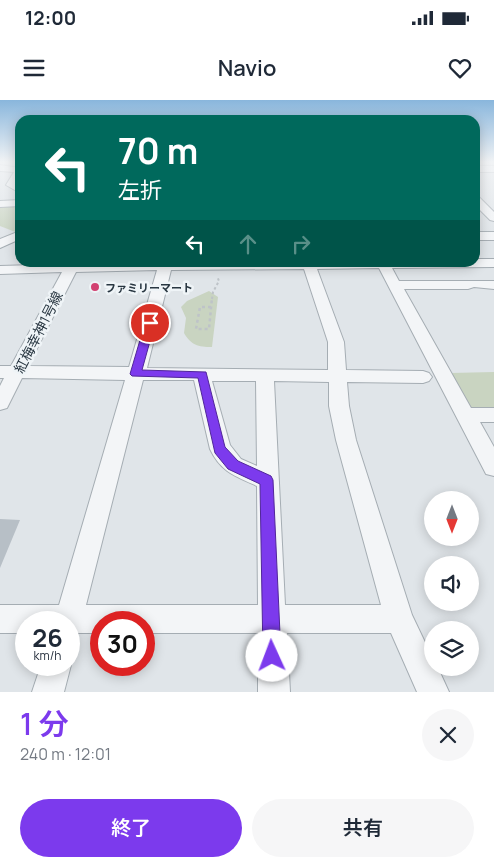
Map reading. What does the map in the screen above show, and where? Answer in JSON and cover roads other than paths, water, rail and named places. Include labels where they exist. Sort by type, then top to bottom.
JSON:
[{"type":"street","points":[[480,202],[494,203]]},
{"type":"street","points":[[0,204],[15,204]]},
{"type":"street","points":[[480,206],[494,218]]},
{"type":"street","points":[[480,236],[494,236]]},
{"type":"street","points":[[0,244],[15,237]]},
{"type":"street","points":[[0,248],[15,247]]},
{"type":"street","points":[[480,263],[494,263]]},
{"type":"street","points":[[0,270],[45,267]]},
{"type":"street","name":"紅梅幸神1号線","points":[[0,403],[9,372],[73,267]]},
{"type":"street","points":[[72,611],[164,267]]},
{"type":"street","points":[[310,267],[336,342],[339,406],[346,440],[399,619],[433,692]]},
{"type":"street","points":[[385,267],[494,467]]},
{"type":"street","points":[[394,285],[494,284]]},
{"type":"street","points":[[9,372],[423,377]]},
{"type":"street","points":[[202,375],[220,449],[233,465],[266,480]]},
{"type":"street","points":[[265,376],[266,480],[274,692]]},
{"type":"street","points":[[466,415],[494,414]]},
{"type":"street","points":[[0,619],[15,619]]},
{"type":"street","points":[[80,621],[399,619]]},
{"type":"street","points":[[48,692],[53,676]]},
{"type":"place","name":"ファミリーマート","points":[[95,287]]}]
